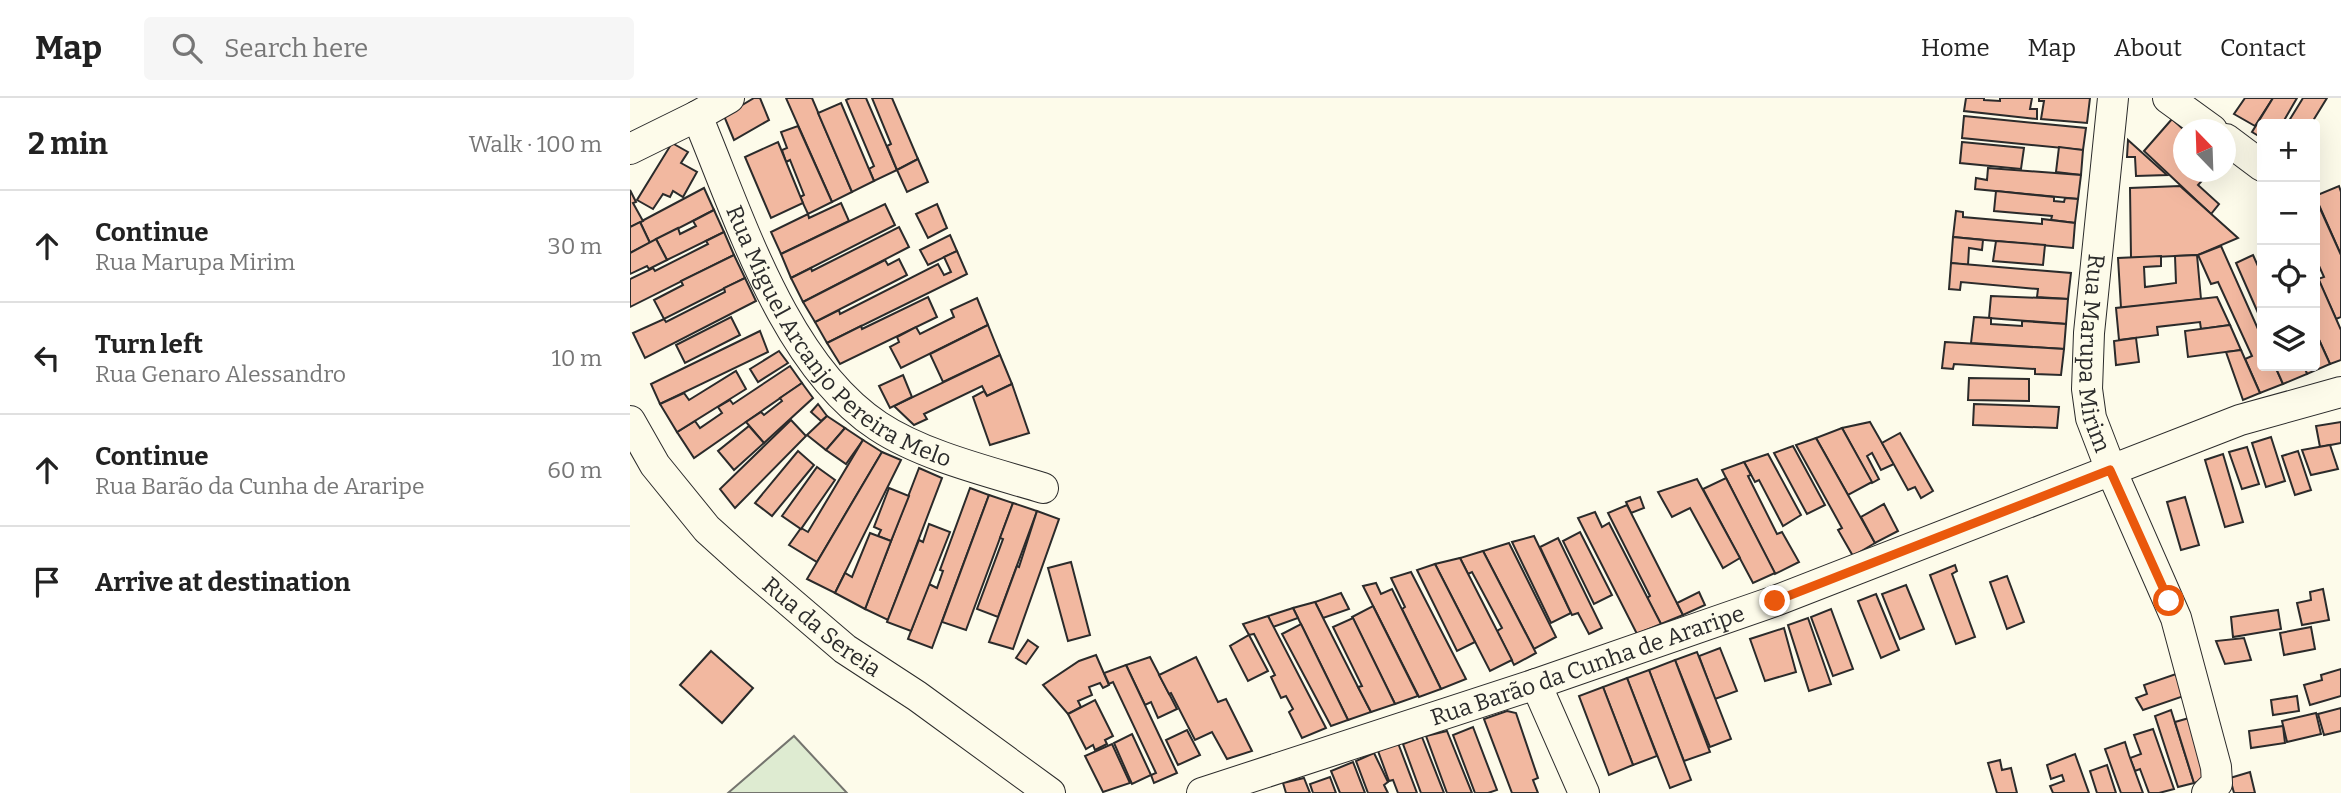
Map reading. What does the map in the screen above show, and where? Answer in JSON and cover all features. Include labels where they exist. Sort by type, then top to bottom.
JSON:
[{"type":"street","points":[[630,149],[729,98]]},
{"type":"street","name":"Rua Marupa Mirim","points":[[2113,98],[2089,334],[2087,389],[2091,418],[2110,470],[2181,634],[2216,767],[2217,783],[2207,793]]},
{"type":"street","points":[[2168,98],[2197,119]]},
{"type":"street","name":"Rua Miguel Arcanjo Pereira Melo","points":[[697,116],[768,285],[804,348],[842,396],[878,426],[917,446],[1043,488]]},
{"type":"street","points":[[2236,147],[2257,162]]},
{"type":"street","name":"Rua Barão da Cunha de Araripe","points":[[1202,793],[1536,684],[1775,601],[2240,420],[2341,392]]},
{"type":"street","name":"Rua da Sereia","points":[[630,421],[656,465],[707,529],[748,566],[845,649],[917,696],[1050,793]]},
{"type":"street","points":[[1536,684],[1584,793]]},
{"type":"green space","points":[[794,736],[847,793],[728,793]]},
{"type":"building","points":[[754,98],[760,98],[769,120],[734,140],[724,116]]},
{"type":"building","points":[[786,98],[812,98],[852,192],[832,202]]},
{"type":"building","points":[[866,98],[897,170],[874,181],[869,169],[874,166],[846,100]]},
{"type":"building","points":[[872,98],[892,98],[918,159],[897,170],[887,146],[891,144]]},
{"type":"building","points":[[1966,98],[2000,101],[2000,98],[2032,98],[2030,109],[2037,109],[2037,119],[1964,111]]},
{"type":"building","points":[[2039,98],[2090,98],[2087,123],[2041,119],[2044,101],[2039,101]]},
{"type":"building","points":[[2245,98],[2273,98],[2257,119],[2255,126],[2234,114]]},
{"type":"building","points":[[2273,98],[2297,98],[2285,119],[2260,119]]},
{"type":"building","points":[[2303,98],[2327,98],[2314,119],[2290,119]]},
{"type":"building","points":[[841,103],[874,181],[852,192],[818,113]]},
{"type":"building","points":[[1964,116],[2086,128],[2083,150],[1962,138]]},
{"type":"building","points":[[2172,119],[2173,178],[2144,151]]},
{"type":"building","points":[[798,126],[832,202],[808,214],[800,197],[804,195],[790,160],[786,162],[782,150],[787,148],[781,132]]},
{"type":"building","points":[[2128,140],[2167,175],[2136,176],[2135,157],[2127,157]]},
{"type":"building","points":[[778,142],[803,203],[771,218],[745,157]]},
{"type":"building","points":[[1962,142],[2024,148],[2021,169],[1960,163]]},
{"type":"building","points":[[672,143],[688,152],[681,163],[697,172],[683,197],[673,191],[670,197],[663,194],[653,209],[637,200]]},
{"type":"building","points":[[2059,147],[2083,150],[2081,175],[2056,172]]},
{"type":"building","points":[[918,159],[928,182],[907,192],[897,170]]},
{"type":"building","points":[[1988,168],[2081,175],[2078,199],[1975,189],[1976,178],[1987,180]]},
{"type":"building","points":[[2177,182],[2201,182],[2198,185],[2219,204],[2211,214]]},
{"type":"building","points":[[2180,186],[2238,238],[2198,255],[2131,258],[2130,188]]},
{"type":"building","points":[[2339,186],[2341,255],[2320,207],[2320,194]]},
{"type":"building","points":[[704,188],[714,210],[650,243],[640,222]]},
{"type":"building","points":[[630,190],[636,202],[633,203],[643,221],[630,227]]},
{"type":"building","points":[[1996,191],[2054,197],[2054,201],[2064,202],[2065,198],[2078,199],[2075,223],[2051,220],[2052,216],[1994,211]]},
{"type":"building","points":[[841,203],[849,221],[781,254],[771,232],[808,214],[809,218]]},
{"type":"building","points":[[885,204],[895,225],[791,278],[781,254]]},
{"type":"building","points":[[937,204],[947,228],[928,238],[916,214]]},
{"type":"building","points":[[2320,208],[2341,255],[2341,317],[2336,319],[2320,283],[2320,278],[2324,277],[2320,268]]},
{"type":"building","points":[[714,210],[724,232],[667,260],[656,239],[678,228],[680,234],[696,226],[693,221]]},
{"type":"building","points":[[1956,211],[1963,212],[1963,217],[2042,224],[2042,219],[2075,223],[2073,248],[1953,237]]},
{"type":"building","points":[[640,222],[650,243],[630,253],[630,227]]},
{"type":"building","points":[[899,227],[909,247],[803,302],[791,278],[811,268],[812,271]]},
{"type":"building","points":[[724,232],[734,255],[630,307],[630,279],[653,268],[655,271],[708,244],[706,241]]},
{"type":"building","points":[[950,235],[957,251],[928,265],[920,250]]},
{"type":"building","points":[[1953,237],[1983,240],[1982,250],[1969,248],[1968,265],[1951,263]]},
{"type":"building","points":[[656,239],[667,260],[630,274],[630,253]]},
{"type":"building","points":[[1996,241],[2045,245],[2043,265],[1993,261]]},
{"type":"building","points":[[2221,246],[2257,327],[2257,371],[2277,371],[2283,384],[2260,393],[2245,359],[2252,356],[2218,282],[2211,284],[2198,255]]},
{"type":"building","points":[[957,251],[967,274],[827,343],[815,322],[839,310],[840,314],[938,264],[944,275],[951,272],[944,257]]},
{"type":"building","points":[[734,255],[745,278],[664,319],[654,300],[683,285],[681,281]]},
{"type":"building","points":[[2197,255],[2201,299],[2121,308],[2118,258],[2161,256],[2161,266],[2144,267],[2145,287],[2176,283],[2175,256]]},
{"type":"building","points":[[2253,255],[2257,264],[2257,311],[2236,263]]},
{"type":"building","points":[[899,259],[907,275],[815,322],[803,302],[885,260],[888,265]]},
{"type":"building","points":[[1951,263],[2071,273],[2068,299],[2037,297],[2038,289],[1961,282],[1960,290],[1949,289]]},
{"type":"building","points":[[745,278],[756,301],[645,358],[633,333],[664,319],[666,322],[725,292],[724,288]]},
{"type":"building","points":[[2320,282],[2341,330],[2341,360],[2330,364],[2320,342]]},
{"type":"building","points":[[1991,296],[2068,299],[2066,324],[1989,318]]},
{"type":"building","points":[[928,297],[937,317],[840,364],[827,343],[861,326],[862,329]]},
{"type":"building","points":[[2217,297],[2230,325],[2201,329],[2200,322],[2157,327],[2158,335],[2119,340],[2116,308]]},
{"type":"building","points":[[977,298],[988,325],[901,368],[890,347],[899,342],[897,337],[916,327],[920,334],[954,317],[951,310]]},
{"type":"building","points":[[731,317],[740,335],[685,363],[676,345]]},
{"type":"building","points":[[1974,317],[1991,318],[1991,324],[2022,326],[2022,321],[2066,324],[2064,349],[1971,343]]},
{"type":"building","points":[[988,325],[1000,355],[943,382],[930,354]]},
{"type":"building","points":[[2230,325],[2241,350],[2188,357],[2185,331]]},
{"type":"building","points":[[760,331],[768,352],[660,404],[651,384]]},
{"type":"building","points":[[2136,338],[2139,362],[2116,365],[2114,341]]},
{"type":"building","points":[[1945,342],[2064,349],[2061,375],[2035,374],[2035,369],[1954,364],[1953,369],[1942,368]]},
{"type":"building","points":[[2320,342],[2330,364],[2320,368]]},
{"type":"building","points":[[2241,350],[2260,393],[2243,400],[2226,352]]},
{"type":"building","points":[[779,351],[788,363],[758,382],[750,369]]},
{"type":"building","points":[[1000,355],[1012,384],[987,396],[982,386],[924,414],[927,419],[914,425],[894,406]]},
{"type":"building","points":[[790,366],[802,383],[694,458],[677,432],[695,421],[700,428],[722,413],[718,407],[730,400],[733,404]]},
{"type":"building","points":[[736,371],[746,389],[677,432],[660,404],[684,393],[689,400]]},
{"type":"building","points":[[2277,371],[2306,371],[2307,374],[2283,384]]},
{"type":"building","points":[[903,375],[912,397],[890,408],[879,386]]},
{"type":"building","points":[[1969,378],[2029,379],[2029,401],[1968,400]]},
{"type":"building","points":[[802,383],[813,398],[764,443],[746,422],[761,412],[764,415],[782,401],[780,398]]},
{"type":"building","points":[[1012,384],[1029,433],[990,445],[973,397],[984,391],[987,396]]},
{"type":"building","points":[[818,404],[827,416],[821,421],[811,412]]},
{"type":"building","points":[[1974,404],[2059,407],[2057,428],[1973,425]]},
{"type":"building","points":[[827,416],[845,428],[826,450],[807,435]]},
{"type":"building","points":[[791,420],[806,436],[735,508],[720,489]]},
{"type":"building","points":[[1870,422],[1894,464],[1881,470],[1872,453],[1867,456],[1879,479],[1872,483],[1842,428]]},
{"type":"building","points":[[2341,422],[2341,443],[2320,447],[2316,426]]},
{"type":"building","points":[[749,426],[764,443],[734,470],[718,451]]},
{"type":"building","points":[[845,428],[863,440],[846,464],[826,450]]},
{"type":"building","points":[[1842,428],[1872,482],[1848,495],[1816,438]]},
{"type":"building","points":[[1900,433],[1933,491],[1921,498],[1915,487],[1908,490],[1882,443]]},
{"type":"building","points":[[2271,437],[2285,481],[2266,487],[2252,443]]},
{"type":"building","points":[[1816,438],[1875,543],[1853,556],[1838,530],[1842,528],[1796,445]]},
{"type":"building","points":[[863,440],[882,452],[817,562],[789,545],[801,528],[808,532]]},
{"type":"building","points":[[2330,445],[2338,469],[2311,475],[2302,450]]},
{"type":"building","points":[[1793,446],[1825,505],[1807,514],[1774,453]]},
{"type":"building","points":[[2247,447],[2259,484],[2242,489],[2229,452]]},
{"type":"building","points":[[798,451],[814,465],[772,516],[755,503]]},
{"type":"building","points":[[2298,451],[2311,490],[2295,495],[2282,456]]},
{"type":"building","points":[[882,452],[901,460],[835,593],[807,579]]},
{"type":"building","points":[[1768,454],[1801,515],[1783,526],[1759,480],[1755,482],[1744,462]]},
{"type":"building","points":[[2223,454],[2243,522],[2225,527],[2205,460]]},
{"type":"building","points":[[1744,462],[1751,475],[1748,476],[1777,534],[1782,532],[1799,562],[1775,574],[1722,470]]},
{"type":"building","points":[[817,467],[835,480],[801,529],[782,516]]},
{"type":"building","points":[[919,468],[942,478],[888,620],[865,609]]},
{"type":"building","points":[[1726,478],[1775,573],[1753,583],[1703,489]]},
{"type":"building","points":[[1697,479],[1740,558],[1723,568],[1690,508],[1672,517],[1658,492]]},
{"type":"building","points":[[889,488],[909,496],[891,541],[878,536],[881,530],[874,527]]},
{"type":"building","points":[[970,488],[989,495],[932,648],[908,639],[929,584],[937,588],[943,571],[940,570]]},
{"type":"building","points":[[989,495],[1013,503],[966,630],[942,622]]},
{"type":"building","points":[[1640,497],[1644,508],[1631,513],[1626,502]]},
{"type":"building","points":[[2185,497],[2199,545],[2181,550],[2167,502]]},
{"type":"building","points":[[1013,503],[1037,511],[998,617],[977,609],[1003,539],[1000,538]]},
{"type":"building","points":[[1884,504],[1898,531],[1875,543],[1861,517]]},
{"type":"building","points":[[1627,505],[1683,615],[1661,624],[1647,598],[1650,596],[1608,513]]},
{"type":"building","points":[[1037,511],[1059,519],[1013,649],[989,642],[1017,566],[1019,567]]},
{"type":"building","points":[[1595,512],[1602,527],[1609,523],[1661,624],[1637,634],[1578,518]]},
{"type":"building","points":[[929,524],[950,532],[911,631],[887,622],[919,540],[923,542]]},
{"type":"building","points":[[1580,532],[1612,595],[1594,604],[1563,541]]},
{"type":"building","points":[[870,533],[891,541],[865,609],[835,593],[845,573],[852,577]]},
{"type":"building","points":[[1534,536],[1571,613],[1551,623],[1512,542]]},
{"type":"building","points":[[1558,538],[1602,628],[1589,634],[1578,613],[1572,615],[1540,547]]},
{"type":"building","points":[[1509,543],[1556,637],[1534,649],[1483,551]]},
{"type":"building","points":[[1483,551],[1536,653],[1514,665],[1497,631],[1502,628],[1472,572],[1468,574],[1460,558]]},
{"type":"building","points":[[1460,558],[1512,660],[1490,671],[1435,564]]},
{"type":"building","points":[[1071,562],[1090,635],[1068,641],[1048,568]]},
{"type":"building","points":[[1435,564],[1475,642],[1457,651],[1417,570]]},
{"type":"building","points":[[1955,565],[1957,571],[1952,574],[1975,637],[1956,644],[1930,575]]},
{"type":"building","points":[[1411,572],[1466,679],[1441,689],[1402,609],[1405,607],[1391,578]]},
{"type":"building","points":[[2007,576],[2024,622],[2007,629],[1990,582]]},
{"type":"building","points":[[1376,583],[1381,594],[1392,589],[1441,689],[1419,697],[1363,586]]},
{"type":"building","points":[[1906,585],[1924,629],[1900,639],[1882,594]]},
{"type":"building","points":[[2323,589],[2329,620],[2302,625],[2297,603],[2311,600],[2310,592]]},
{"type":"building","points":[[1699,592],[1705,605],[1683,615],[1677,603]]},
{"type":"building","points":[[1341,593],[1349,609],[1323,618],[1315,602]]},
{"type":"building","points":[[1876,594],[1899,650],[1881,658],[1858,601]]},
{"type":"building","points":[[1315,602],[1371,712],[1348,720],[1293,608]]},
{"type":"building","points":[[1373,606],[1418,696],[1395,704],[1352,617]]},
{"type":"building","points":[[1293,608],[1298,618],[1273,627],[1268,616]]},
{"type":"building","points":[[1831,609],[1853,669],[1833,676],[1811,617]]},
{"type":"building","points":[[2278,610],[2281,629],[2233,637],[2231,617]]},
{"type":"building","points":[[1268,616],[1326,728],[1302,738],[1289,712],[1293,709],[1286,696],[1281,698],[1271,677],[1275,675],[1254,634],[1249,635],[1243,624]]},
{"type":"building","points":[[1353,618],[1395,704],[1371,712],[1358,687],[1362,686],[1333,627]]},
{"type":"building","points":[[1808,618],[1831,684],[1809,691],[1788,625]]},
{"type":"building","points":[[1301,624],[1348,720],[1331,726],[1282,634]]},
{"type":"building","points":[[2311,627],[2315,649],[2284,655],[2280,633]]},
{"type":"building","points":[[1784,628],[1796,672],[1765,681],[1750,639]]},
{"type":"building","points":[[1249,635],[1268,671],[1248,681],[1230,646]]},
{"type":"building","points":[[2244,638],[2251,660],[2225,664],[2216,641]]},
{"type":"building","points":[[1028,640],[1038,647],[1026,664],[1016,658]]},
{"type":"building","points":[[1720,648],[1737,691],[1715,699],[1699,656]]},
{"type":"building","points":[[711,651],[753,688],[722,723],[680,685]]},
{"type":"building","points":[[1697,652],[1731,739],[1710,747],[1675,660]]},
{"type":"building","points":[[1096,655],[1109,685],[1103,688],[1100,683],[1089,687],[1092,695],[1078,701],[1081,707],[1068,714],[1043,685],[1079,661]]},
{"type":"building","points":[[1150,657],[1177,709],[1158,718],[1151,702],[1145,705],[1126,665]]},
{"type":"building","points":[[1196,657],[1218,702],[1226,699],[1252,751],[1227,759],[1212,732],[1195,740],[1159,675]]},
{"type":"building","points":[[1675,660],[1710,752],[1684,761],[1649,670]]},
{"type":"building","points":[[1126,665],[1177,773],[1154,783],[1151,775],[1156,773],[1113,682],[1109,684],[1104,673]]},
{"type":"building","points":[[2341,669],[2341,696],[2310,705],[2304,685],[2322,680],[2321,675]]},
{"type":"building","points":[[1649,670],[1691,780],[1670,788],[1627,678]]},
{"type":"building","points":[[2176,674],[2184,696],[2143,710],[2136,698],[2147,694],[2144,685]]},
{"type":"building","points":[[1627,678],[1657,756],[1633,765],[1603,687]]},
{"type":"building","points":[[1603,687],[1633,765],[1609,775],[1579,696]]},
{"type":"building","points":[[2297,696],[2299,711],[2273,715],[2271,700]]},
{"type":"building","points":[[1095,700],[1113,736],[1105,740],[1107,744],[1095,750],[1093,745],[1086,749],[1068,714]]},
{"type":"building","points":[[2341,708],[2341,731],[2324,735],[2318,714]]},
{"type":"building","points":[[2171,710],[2194,783],[2178,787],[2155,716]]},
{"type":"building","points":[[1507,711],[1516,713],[1538,778],[1533,780],[1538,793],[1512,793],[1484,719]]},
{"type":"building","points":[[2316,713],[2321,734],[2287,742],[2282,721]]},
{"type":"building","points":[[2196,716],[2215,777],[2194,783],[2175,722]]},
{"type":"building","points":[[2283,726],[2285,743],[2251,748],[2249,731]]},
{"type":"building","points":[[1473,727],[1497,790],[1488,793],[1475,793],[1453,735]]},
{"type":"building","points":[[2153,729],[2174,789],[2159,793],[2149,793],[2140,769],[2135,771],[2130,758],[2141,754],[2134,735]]},
{"type":"building","points":[[1187,730],[1200,755],[1178,765],[1166,740]]},
{"type":"building","points":[[1447,731],[1472,793],[1447,793],[1426,736]]},
{"type":"building","points":[[1132,734],[1151,775],[1132,784],[1114,743]]},
{"type":"building","points":[[1422,737],[1444,793],[1421,793],[1403,744]]},
{"type":"building","points":[[2125,742],[2143,793],[2121,793],[2105,749]]},
{"type":"building","points":[[1398,743],[1417,793],[1398,793],[1393,780],[1389,781],[1378,751]]},
{"type":"building","points":[[1112,744],[1130,783],[1103,792],[1085,756]]},
{"type":"building","points":[[1374,753],[1388,782],[1384,785],[1388,793],[1368,793],[1356,761]]},
{"type":"building","points":[[2075,754],[2089,793],[2053,793],[2050,786],[2064,781],[2062,775],[2051,779],[2047,765]]},
{"type":"building","points":[[2000,760],[2002,770],[2011,768],[2017,793],[1997,793],[1988,763]]},
{"type":"building","points":[[1353,762],[1365,793],[1340,793],[1331,771]]},
{"type":"building","points":[[2107,765],[2116,793],[2097,793],[2090,771]]},
{"type":"building","points":[[2250,772],[2255,793],[2234,793],[2230,778]]},
{"type":"building","points":[[1330,777],[1336,793],[1313,793],[1310,784]]},
{"type":"building","points":[[1304,778],[1310,793],[1286,793],[1283,783]]},
{"type":"route","points":[[1775,601],[2110,470],[2169,601]]}]
